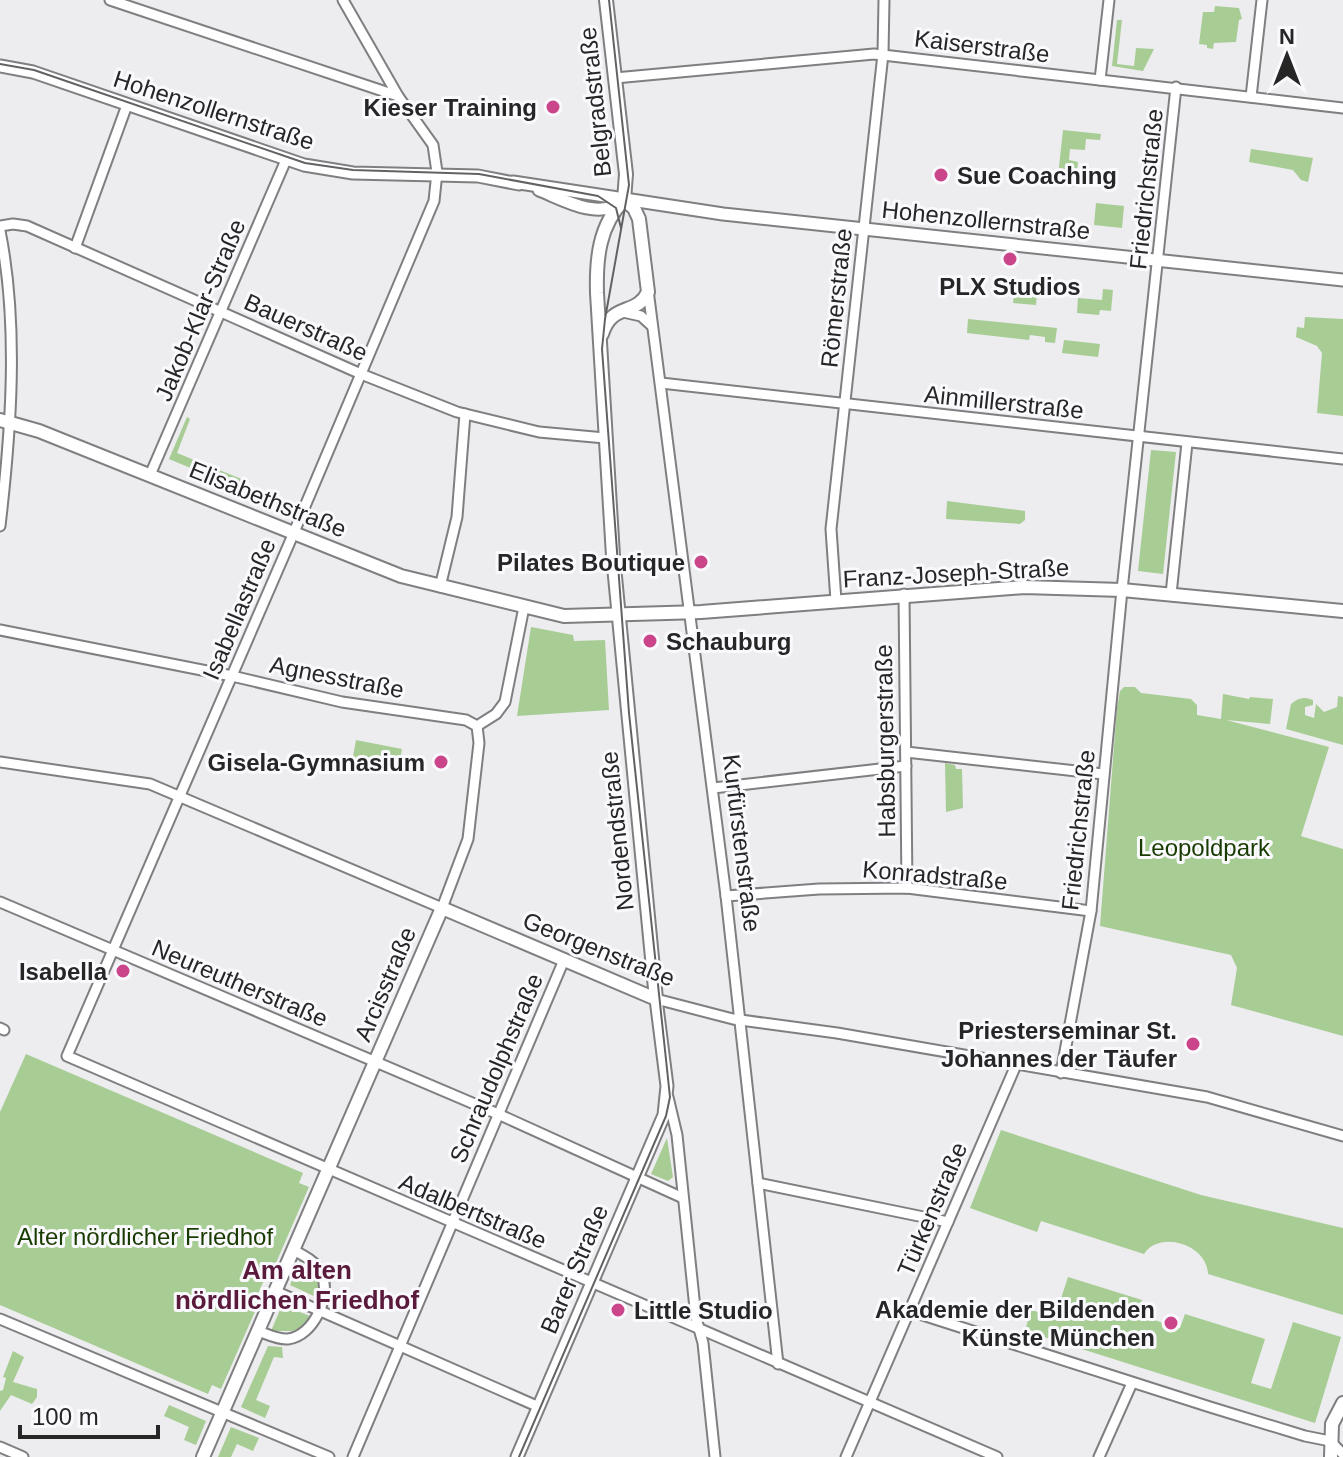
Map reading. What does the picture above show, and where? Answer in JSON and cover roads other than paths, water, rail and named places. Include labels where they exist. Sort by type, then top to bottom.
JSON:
[{"type":"main road","name":"Belgradstraße","points":[[606,0],[626,171],[624,200]]},
{"type":"main road","points":[[600,341],[606,322],[618,312],[643,300],[648,287],[639,219],[634,208],[624,200],[606,223]]},
{"type":"main road","name":"Nordendstraße","points":[[606,223],[600,249],[597,293],[605,438],[618,616],[656,999]]},
{"type":"main road","points":[[597,293],[607,308],[618,312]]},
{"type":"main road","name":"Elisabethstraße","points":[[5,421],[150,475],[401,576],[564,616],[618,616]]},
{"type":"main road","name":"Franz-Joseph-Straße","points":[[618,616],[1024,587],[1122,590],[1343,611]]},
{"type":"main road","name":"Georgenstraße","points":[[442,908],[656,999]]},
{"type":"main road","name":"Arcisstraße","points":[[203,1457],[442,908]]},
{"type":"main road","points":[[1331,1457],[1334,1416],[1343,1403]]},
{"type":"street","points":[[110,0],[398,96]]},
{"type":"street","points":[[343,0],[398,96],[433,145],[437,174]]},
{"type":"street","name":"Römerstraße","points":[[836,601],[830,542],[883,54],[884,0]]},
{"type":"street","points":[[1100,80],[1109,0]]},
{"type":"street","points":[[1251,97],[1262,0]]},
{"type":"street","name":"Kaiserstraße","points":[[615,78],[883,54],[1343,108]]},
{"type":"street","name":"Hohenzollernstraße","points":[[0,66],[33,72],[286,160],[353,173],[478,176],[624,200],[863,229],[1343,280]]},
{"type":"street","name":"Friedrichstraße","points":[[1061,1073],[1091,911],[1176,87]]},
{"type":"street","points":[[75,248],[127,105]]},
{"type":"street","name":"Jakob-Klar-Straße","points":[[150,475],[286,160]]},
{"type":"street","name":"Isabellastraße","points":[[67,1056],[434,201],[437,174]]},
{"type":"street","name":"Hohenzollernstraße","points":[[513,182],[595,209],[609,209],[624,200]]},
{"type":"street","points":[[595,209],[606,223]]},
{"type":"street","name":"Bauerstraße","points":[[0,228],[18,224],[361,374],[465,414],[539,432],[605,438]]},
{"type":"street","points":[[0,228],[9,298],[0,526]]},
{"type":"street","name":"Kurfürstenstraße","points":[[648,287],[713,788],[778,1364]]},
{"type":"street","points":[[618,312],[641,316],[653,329]]},
{"type":"street","name":"Ainmillerstraße","points":[[661,383],[1343,459]]},
{"type":"street","points":[[440,587],[457,517],[465,414]]},
{"type":"street","points":[[1171,594],[1187,443]]},
{"type":"street","name":"Habsburgerstraße","points":[[904,594],[907,888]]},
{"type":"street","points":[[477,726],[496,714],[505,702],[524,607]]},
{"type":"street","name":"Agnesstraße","points":[[0,630],[232,676],[342,702],[466,720],[477,726]]},
{"type":"street","name":"Arcisstraße","points":[[442,908],[468,839],[479,743],[477,726]]},
{"type":"street","points":[[906,752],[1103,774]]},
{"type":"street","name":"Georgenstraße","points":[[0,762],[150,784],[442,908]]},
{"type":"street","points":[[713,788],[906,766]]},
{"type":"street","name":"Konradstraße","points":[[726,896],[819,889],[907,888],[1091,911]]},
{"type":"street","name":"Neureutherstraße","points":[[0,902],[498,1114],[683,1198]]},
{"type":"street","name":"Schraudolphstraße","points":[[353,1457],[564,960]]},
{"type":"street","name":"Georgenstraße","points":[[656,999],[740,1020],[837,1033],[1207,1097],[1343,1136]]},
{"type":"street","name":"Nordendstraße","points":[[656,999],[668,1097],[677,1135],[696,1318],[703,1343],[715,1457]]},
{"type":"street","name":"Adalbertstraße","points":[[67,1056],[997,1457]]},
{"type":"street","name":"Türkenstraße","points":[[846,1457],[1016,1065]]},
{"type":"street","name":"Barer Straße","points":[[517,1457],[638,1177],[664,1115],[668,1097]]},
{"type":"street","points":[[758,1183],[948,1222]]},
{"type":"street","points":[[258,1331],[282,1339],[295,1337],[310,1327],[319,1310],[324,1293],[322,1275],[317,1266],[293,1250]]},
{"type":"street","points":[[275,1291],[539,1407]]},
{"type":"street","points":[[910,1311],[1132,1383],[1330,1441],[1343,1454]]},
{"type":"street","points":[[0,1319],[329,1457]]},
{"type":"street","points":[[1099,1457],[1132,1383]]},
{"type":"street","points":[[0,1447],[23,1457]]},
{"type":"tram line","points":[[519,1457],[666,1116],[670,1097],[629,713],[602,349],[629,185],[609,0]]},
{"type":"tram line","points":[[0,64],[34,70],[305,163],[353,170],[479,174],[598,196],[616,208],[621,228]]},
{"type":"place","name":"Kieser Training","points":[[553,107]]},
{"type":"place","name":"Sue Coaching","points":[[941,175]]},
{"type":"place","name":"PLX Studios","points":[[1010,259]]},
{"type":"place","name":"Pilates Boutique","points":[[701,562]]},
{"type":"place","name":"Schauburg","points":[[650,641]]},
{"type":"place","name":"Gisela-Gymnasium","points":[[441,762]]},
{"type":"place","name":"Isabella","points":[[123,971]]},
{"type":"place","name":"Priesterseminar St. Johannes der Täufer","points":[[1193,1044]]},
{"type":"place","name":"Little Studio","points":[[618,1310]]},
{"type":"place","name":"Akademie der Bildenden Künste München","points":[[1171,1323]]},
{"type":"district","name":"Am alten nördlichen Friedhof","points":[[297,1285]]},
{"type":"park label","name":"Leopoldpark","points":[[1204,847]]},
{"type":"park label","name":"Alter nördlicher Friedhof","points":[[145,1236]]}]
